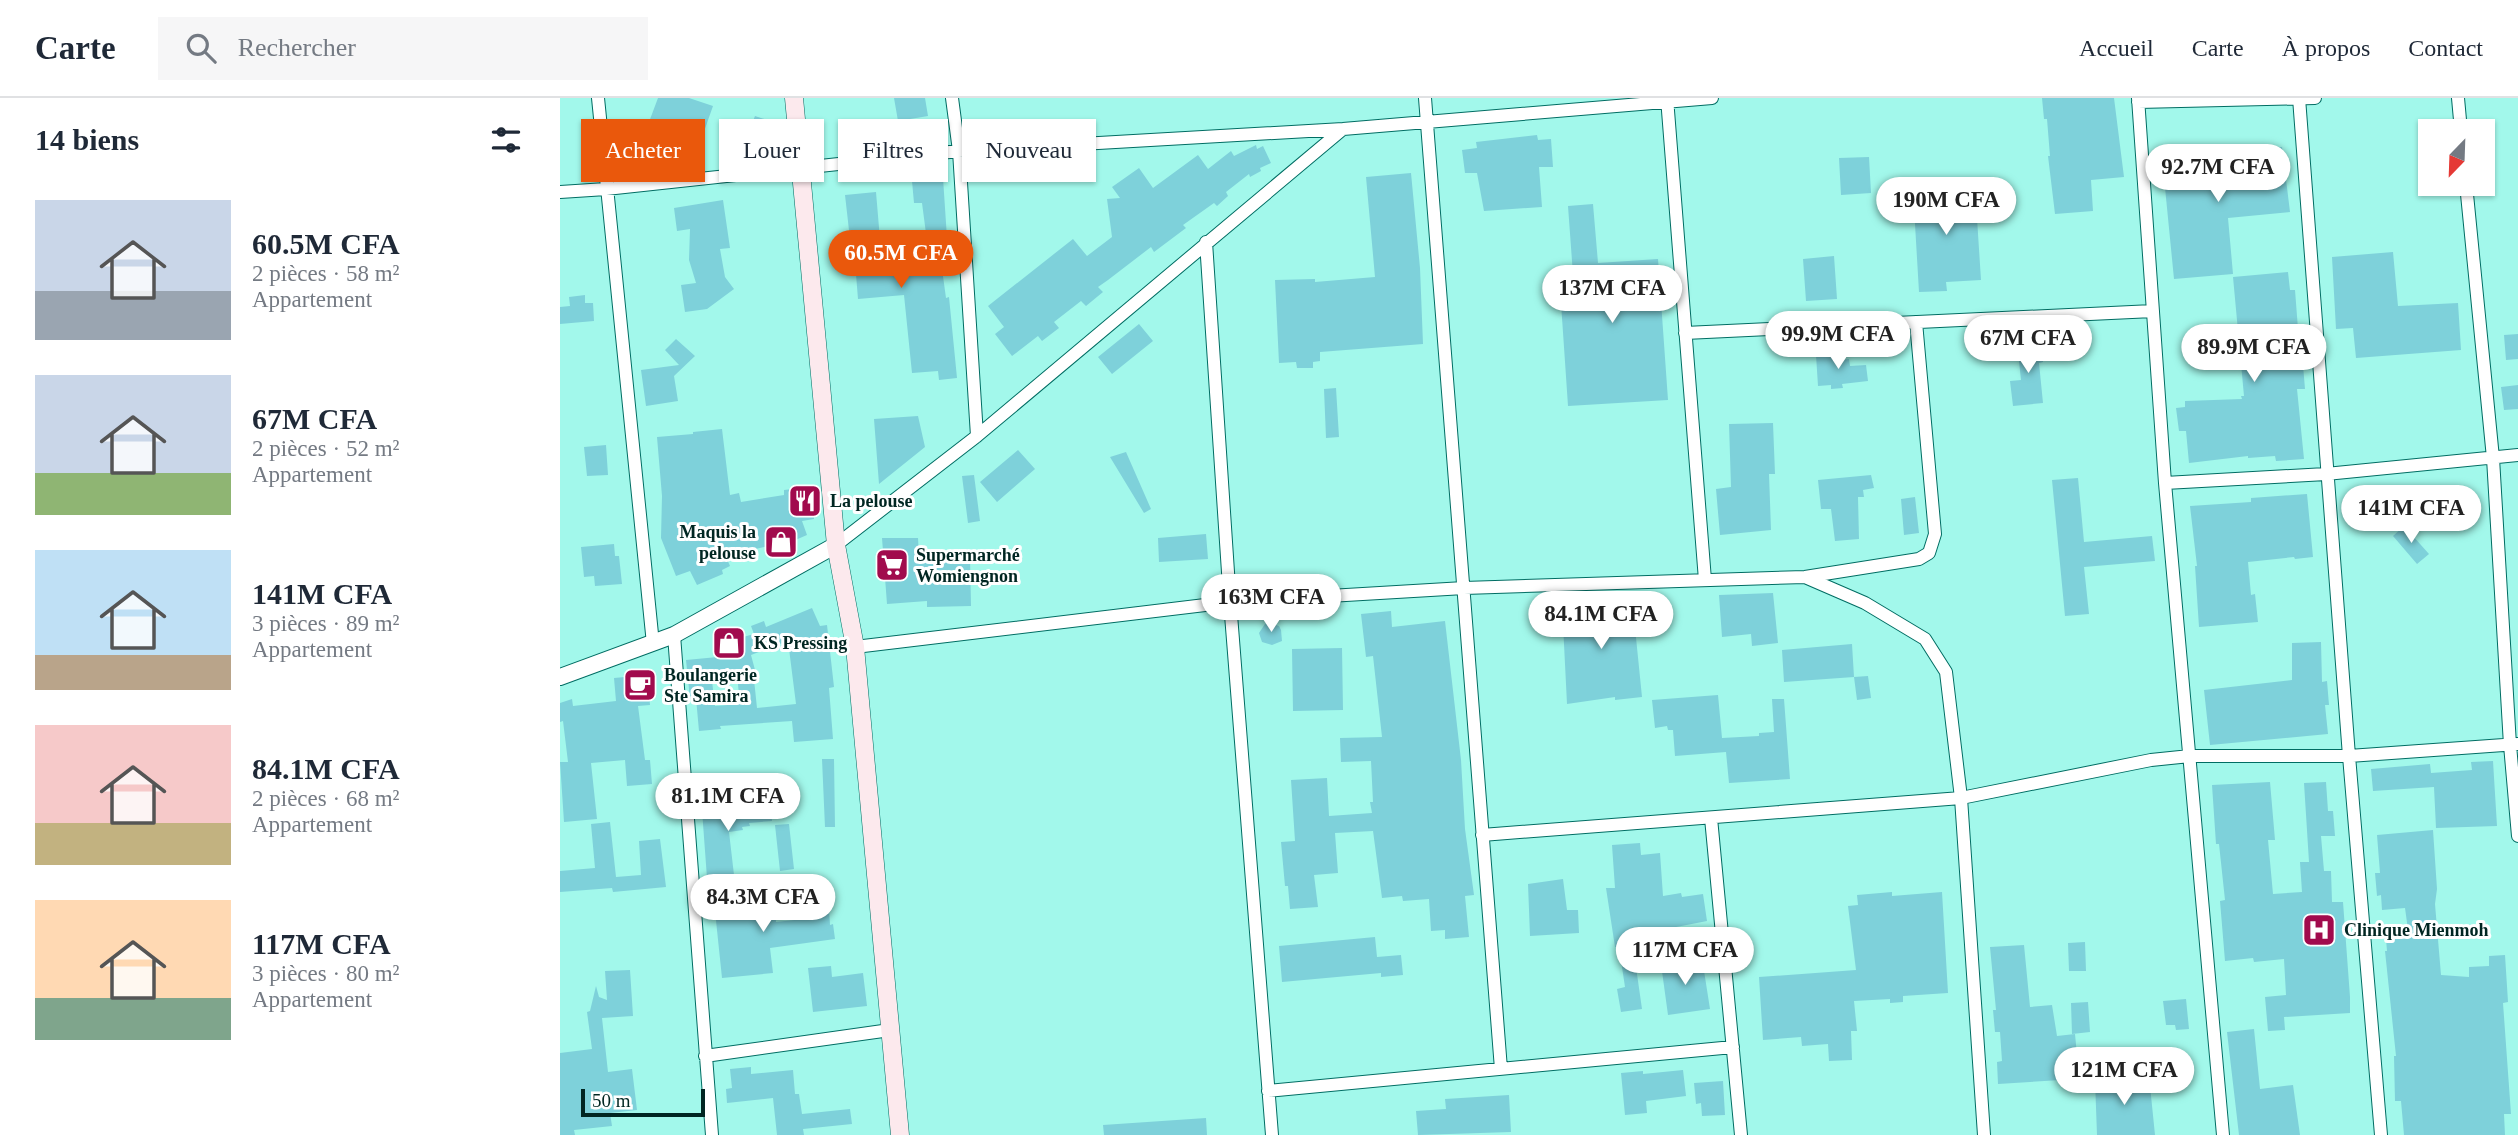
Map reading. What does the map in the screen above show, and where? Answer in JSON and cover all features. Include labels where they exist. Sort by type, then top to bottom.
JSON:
[{"type":"main road","points":[[793,98],[795,119]]},
{"type":"main road","points":[[802,182],[836,545],[855,647],[900,1135]]},
{"type":"street","points":[[598,98],[653,644]]},
{"type":"street","points":[[952,98],[959,151],[977,436]]},
{"type":"street","points":[[1425,98],[1501,1069]]},
{"type":"street","points":[[824,165],[959,151],[1428,123],[1712,98]]},
{"type":"street","points":[[2223,1135],[2165,483],[2138,100],[2315,98]]},
{"type":"street","points":[[2458,98],[2460,119]]},
{"type":"street","points":[[2299,99],[2348,755],[2381,1135]]},
{"type":"street","points":[[1667,100],[1705,580]]},
{"type":"street","points":[[560,677],[674,635],[836,545],[977,436],[1343,129]]},
{"type":"street","points":[[560,192],[719,176]]},
{"type":"street","points":[[2467,196],[2493,458],[2518,836]]},
{"type":"street","points":[[1206,242],[1230,603],[1272,1135]]},
{"type":"street","points":[[1685,333],[2153,311]]},
{"type":"street","points":[[855,647],[1230,603],[1464,588],[1805,577],[1919,559],[1928,553],[1935,534],[1916,322]]},
{"type":"street","points":[[2165,483],[2326,474],[2518,455]]},
{"type":"street","points":[[1805,577],[1865,603],[1925,639],[1946,672],[1961,798],[1984,1135]]},
{"type":"street","points":[[674,635],[712,1135]]},
{"type":"street","points":[[1482,835],[1961,798],[2151,760],[2190,756],[2348,755],[2514,744]]},
{"type":"street","points":[[1712,818],[1741,1135]]},
{"type":"street","points":[[705,1056],[890,1030]]},
{"type":"street","points":[[1268,1091],[1733,1047]]},
{"type":"building","points":[[658,98],[689,98],[713,106],[705,129],[705,119],[650,119]]},
{"type":"building","points":[[894,98],[925,98],[928,116],[898,119]]},
{"type":"building","points":[[2042,98],[2114,98],[2124,177],[2091,180],[2093,211],[2055,214],[2048,156],[2047,119],[2044,119]]},
{"type":"building","points":[[1537,135],[1538,140],[1551,139],[1553,167],[1539,167],[1542,207],[1484,211],[1477,173],[1465,173],[1462,150],[1477,148],[1476,142]]},
{"type":"building","points":[[1256,145],[1257,149],[1263,146],[1271,163],[1250,177],[1249,174],[1226,192],[1228,196],[1217,206],[1214,203],[1183,225],[1186,228],[1154,252],[1151,247],[1098,287],[1103,292],[1086,306],[1081,301],[1054,322],[1059,328],[1042,341],[1038,336],[1012,356],[995,334],[1004,327],[988,306],[1073,239],[1087,256],[1112,237],[1107,199],[1120,198],[1112,187],[1139,168],[1153,188],[1198,155],[1208,169],[1231,151],[1234,156]]},
{"type":"building","points":[[2282,147],[2290,212],[2228,218],[2233,274],[2174,279],[2162,157]]},
{"type":"building","points":[[1869,157],[1871,193],[1841,195],[1839,158]]},
{"type":"building","points":[[1411,173],[1420,268],[1423,344],[1320,352],[1320,361],[1313,362],[1313,368],[1297,368],[1296,362],[1279,363],[1275,280],[1315,279],[1315,282],[1375,277],[1366,177]]},
{"type":"building","points":[[912,182],[943,182],[947,238],[927,241],[922,203],[914,203]]},
{"type":"building","points":[[1975,187],[1981,280],[1946,282],[1947,291],[1919,292],[1913,190]]},
{"type":"building","points":[[876,192],[883,275],[942,269],[946,298],[949,297],[957,378],[939,380],[938,371],[912,373],[904,295],[858,299],[855,262],[841,264],[839,239],[850,239],[845,195]]},
{"type":"building","points":[[723,200],[730,248],[720,249],[725,277],[734,289],[707,309],[685,312],[681,285],[696,283],[689,260],[690,229],[677,231],[674,208]]},
{"type":"building","points":[[1593,204],[1598,263],[1658,259],[1668,400],[1568,406],[1561,303],[1575,302],[1568,206]]},
{"type":"building","points":[[2393,252],[2398,306],[2458,303],[2461,350],[2356,358],[2353,328],[2336,329],[2332,257]]},
{"type":"building","points":[[1834,256],[1837,299],[1806,301],[1803,259]]},
{"type":"building","points":[[2288,272],[2290,290],[2295,290],[2298,329],[2260,331],[2262,356],[2302,353],[2305,389],[2297,389],[2304,459],[2276,461],[2275,456],[2248,456],[2189,463],[2186,431],[2179,431],[2176,408],[2185,407],[2185,401],[2242,399],[2241,396],[2244,396],[2233,277]]},
{"type":"building","points":[[585,295],[585,303],[593,303],[594,321],[560,324],[560,307],[570,306],[569,297]]},
{"type":"building","points":[[1139,324],[1153,341],[1112,374],[1098,357]]},
{"type":"building","points":[[2518,334],[2518,359],[2506,360],[2504,335]]},
{"type":"building","points":[[676,339],[695,356],[674,376],[678,401],[646,406],[641,370],[679,365],[665,350]]},
{"type":"building","points":[[2041,341],[2043,362],[2039,363],[2043,403],[2013,406],[2010,381],[2021,380],[2017,343]]},
{"type":"building","points":[[1840,350],[1841,360],[1849,359],[1850,366],[1866,365],[1868,381],[1842,384],[1843,388],[1818,386],[1816,355]]},
{"type":"building","points":[[2518,385],[2518,409],[2504,410],[2501,387]]},
{"type":"building","points":[[1336,388],[1339,437],[1326,438],[1324,389]]},
{"type":"building","points":[[918,416],[925,447],[879,484],[874,419]]},
{"type":"building","points":[[1773,423],[1775,474],[1769,474],[1771,530],[1720,535],[1716,489],[1731,487],[1729,424]]},
{"type":"building","points":[[722,429],[730,495],[739,493],[741,502],[784,495],[784,490],[810,487],[811,499],[814,499],[814,519],[802,521],[807,535],[779,547],[777,544],[747,551],[748,556],[727,559],[730,566],[722,570],[723,574],[697,585],[690,571],[676,576],[661,538],[662,496],[657,437]]},
{"type":"building","points":[[606,445],[608,475],[587,476],[584,447]]},
{"type":"building","points":[[1018,450],[1035,469],[997,502],[980,482]]},
{"type":"building","points":[[1126,452],[1151,509],[1144,513],[1110,457]]},
{"type":"building","points":[[974,475],[980,521],[968,523],[962,476]]},
{"type":"building","points":[[1871,475],[1874,488],[1863,490],[1864,497],[1858,497],[1859,539],[1835,541],[1831,509],[1821,509],[1818,480]]},
{"type":"building","points":[[2078,478],[2084,542],[2152,536],[2155,561],[2084,567],[2089,614],[2065,616],[2052,480]]},
{"type":"building","points":[[2307,494],[2313,557],[2248,562],[2251,595],[2255,594],[2258,622],[2199,627],[2197,566],[2190,506],[2251,502],[2251,498]]},
{"type":"building","points":[[1915,497],[1919,533],[1904,535],[1901,499]]},
{"type":"building","points":[[2404,526],[2429,554],[2417,564],[2393,536]]},
{"type":"building","points":[[1206,534],[1208,559],[1159,562],[1158,538]]},
{"type":"building","points":[[882,538],[918,538],[919,556],[970,556],[971,606],[927,607],[927,601],[887,604]]},
{"type":"building","points":[[614,544],[615,556],[619,556],[622,584],[595,586],[594,576],[584,577],[581,547]]},
{"type":"building","points":[[1773,593],[1778,643],[1752,646],[1751,634],[1722,637],[1719,595]]},
{"type":"building","points":[[1632,598],[1642,697],[1615,700],[1615,697],[1567,704],[1562,604]]},
{"type":"building","points":[[812,608],[820,626],[827,625],[834,687],[829,688],[833,739],[794,742],[792,721],[720,726],[721,729],[699,731],[696,698],[690,699],[686,660],[728,656],[725,642],[754,634],[751,626],[764,621],[766,627]],"holes":[[[788,641],[796,704],[757,708],[755,670],[751,655]],[[737,675],[740,704],[715,706],[712,681]]]},
{"type":"building","points":[[1391,611],[1392,627],[1445,621],[1474,895],[1465,896],[1469,937],[1445,939],[1445,930],[1431,931],[1429,899],[1403,901],[1402,896],[1382,898],[1373,831],[1335,833],[1338,873],[1314,875],[1318,907],[1290,909],[1281,842],[1295,841],[1291,780],[1327,778],[1329,816],[1372,813],[1371,761],[1341,762],[1340,738],[1382,737],[1373,656],[1366,657],[1361,614]]},
{"type":"building","points":[[1265,624],[1279,626],[1281,630],[1282,641],[1272,645],[1262,642],[1259,633]]},
{"type":"building","points":[[2321,642],[2322,682],[2327,681],[2329,705],[2325,705],[2328,734],[2210,745],[2204,690],[2292,680],[2292,643]]},
{"type":"building","points":[[1852,644],[1854,677],[1784,682],[1782,650]]},
{"type":"building","points":[[1342,648],[1343,710],[1293,711],[1292,649]]},
{"type":"building","points":[[647,675],[650,705],[638,706],[645,760],[650,760],[652,784],[627,786],[625,760],[591,763],[597,819],[564,822],[560,762],[568,762],[563,721],[560,722],[560,703],[572,699],[573,706],[616,701],[614,678]]},
{"type":"building","points":[[1868,676],[1871,698],[1857,700],[1854,677]]},
{"type":"building","points":[[1718,695],[1722,738],[1759,736],[1759,733],[1774,732],[1772,699],[1784,699],[1790,779],[1729,783],[1726,752],[1675,756],[1673,730],[1668,730],[1667,726],[1655,728],[1652,700]]},
{"type":"building","points":[[822,759],[834,759],[835,827],[825,827]]},
{"type":"building","points":[[2493,761],[2497,826],[2436,828],[2434,787],[2373,791],[2371,769],[2430,764],[2431,773],[2472,770],[2471,762]]},
{"type":"building","points":[[2270,782],[2275,840],[2268,840],[2273,894],[2302,892],[2300,862],[2309,862],[2304,783],[2326,782],[2328,811],[2333,811],[2335,836],[2321,836],[2324,871],[2331,871],[2332,902],[2343,902],[2350,1013],[2284,1017],[2285,1030],[2268,1031],[2265,997],[2286,995],[2284,959],[2225,961],[2220,901],[2225,900],[2219,844],[2216,844],[2212,785]]},
{"type":"building","points":[[770,801],[772,821],[749,823],[750,826],[742,827],[743,830],[729,832],[734,875],[707,878],[702,810]]},
{"type":"building","points":[[610,822],[616,877],[641,875],[639,841],[660,839],[666,887],[613,892],[612,888],[560,892],[560,871],[595,868],[591,824]]},
{"type":"building","points":[[789,824],[794,869],[780,871],[775,825]]},
{"type":"building","points":[[2433,830],[2441,975],[2469,977],[2469,967],[2489,966],[2489,956],[2505,955],[2508,1002],[2503,1003],[2511,1114],[2504,1114],[2505,1135],[2404,1135],[2401,1101],[2395,1101],[2396,1056],[2386,939],[2409,937],[2405,908],[2382,910],[2381,895],[2377,896],[2375,873],[2380,873],[2377,835]]},
{"type":"building","points":[[1640,843],[1641,855],[1660,853],[1663,896],[1703,894],[1707,921],[1666,929],[1671,962],[1636,967],[1642,1009],[1621,1012],[1617,989],[1625,987],[1619,947],[1615,947],[1606,888],[1615,888],[1612,845]]},
{"type":"building","points":[[1563,879],[1567,910],[1578,910],[1579,933],[1530,936],[1528,884]]},
{"type":"building","points":[[772,882],[776,922],[812,918],[811,911],[829,909],[830,925],[833,924],[835,939],[770,948],[773,973],[722,978],[715,911],[757,906],[754,884]]},
{"type":"building","points":[[1892,892],[1892,896],[1942,892],[1948,993],[1903,996],[1903,1002],[1890,1003],[1890,999],[1854,1001],[1857,1031],[1851,1031],[1852,1060],[1829,1061],[1828,1044],[1802,1046],[1801,1037],[1763,1040],[1759,977],[1856,970],[1848,906],[1858,905],[1857,895]]},
{"type":"building","points":[[1375,937],[1377,957],[1401,955],[1403,975],[1381,977],[1381,973],[1282,982],[1279,946]]},
{"type":"building","points":[[2085,942],[2086,971],[2069,971],[2068,943]]},
{"type":"building","points":[[2024,945],[2030,1007],[2052,1005],[2057,1036],[2075,1034],[2077,1055],[2092,1054],[2093,1078],[1998,1084],[1997,1062],[2002,1061],[2000,1032],[1995,1032],[1993,1010],[1996,1010],[1990,947]]},
{"type":"building","points":[[1702,958],[1710,1009],[1668,1015],[1661,964]]},
{"type":"building","points":[[831,966],[832,977],[863,973],[867,1006],[813,1012],[808,968]]},
{"type":"building","points":[[630,970],[633,1016],[602,1018],[608,1072],[632,1069],[637,1110],[610,1113],[612,1126],[574,1130],[575,1135],[560,1135],[560,1053],[592,1049],[587,1012],[590,1011],[596,986],[599,997],[607,1000],[605,971]]},
{"type":"building","points":[[2186,999],[2189,1029],[2176,1030],[2175,1025],[2166,1025],[2163,1001]]},
{"type":"building","points":[[2088,1002],[2090,1032],[2072,1034],[2071,1003]]},
{"type":"building","points":[[2254,1029],[2260,1089],[2293,1085],[2300,1135],[2239,1135],[2227,1032]]},
{"type":"building","points":[[2143,1051],[2162,1051],[2163,1064],[2143,1065]]},
{"type":"building","points":[[751,1067],[751,1074],[793,1070],[795,1094],[799,1094],[802,1114],[850,1109],[852,1124],[803,1129],[804,1135],[777,1135],[773,1098],[727,1103],[726,1089],[732,1088],[730,1069]]},
{"type":"building","points":[[1683,1070],[1686,1096],[1646,1101],[1647,1113],[1625,1115],[1621,1073]]},
{"type":"building","points":[[2149,1076],[2155,1135],[2097,1135],[2095,1080]]},
{"type":"building","points":[[1723,1081],[1725,1115],[1702,1116],[1701,1103],[1696,1104],[1694,1083]]},
{"type":"building","points":[[1509,1095],[1511,1132],[1418,1135],[1416,1111],[1446,1109],[1445,1099]]},
{"type":"building","points":[[1206,1118],[1207,1135],[1104,1135],[1103,1125]]},
{"type":"place","name":"La pelouse","points":[[805,501]]},
{"type":"place","name":"Maquis la pelouse","points":[[781,542]]},
{"type":"place","name":"Supermarché Womiengnon","points":[[892,565]]},
{"type":"place","name":"KS Pressing","points":[[729,643]]},
{"type":"place","name":"Boulangerie Ste Samira","points":[[640,685]]},
{"type":"place","name":"Clinique Mienmoh","points":[[2319,930]]}]
